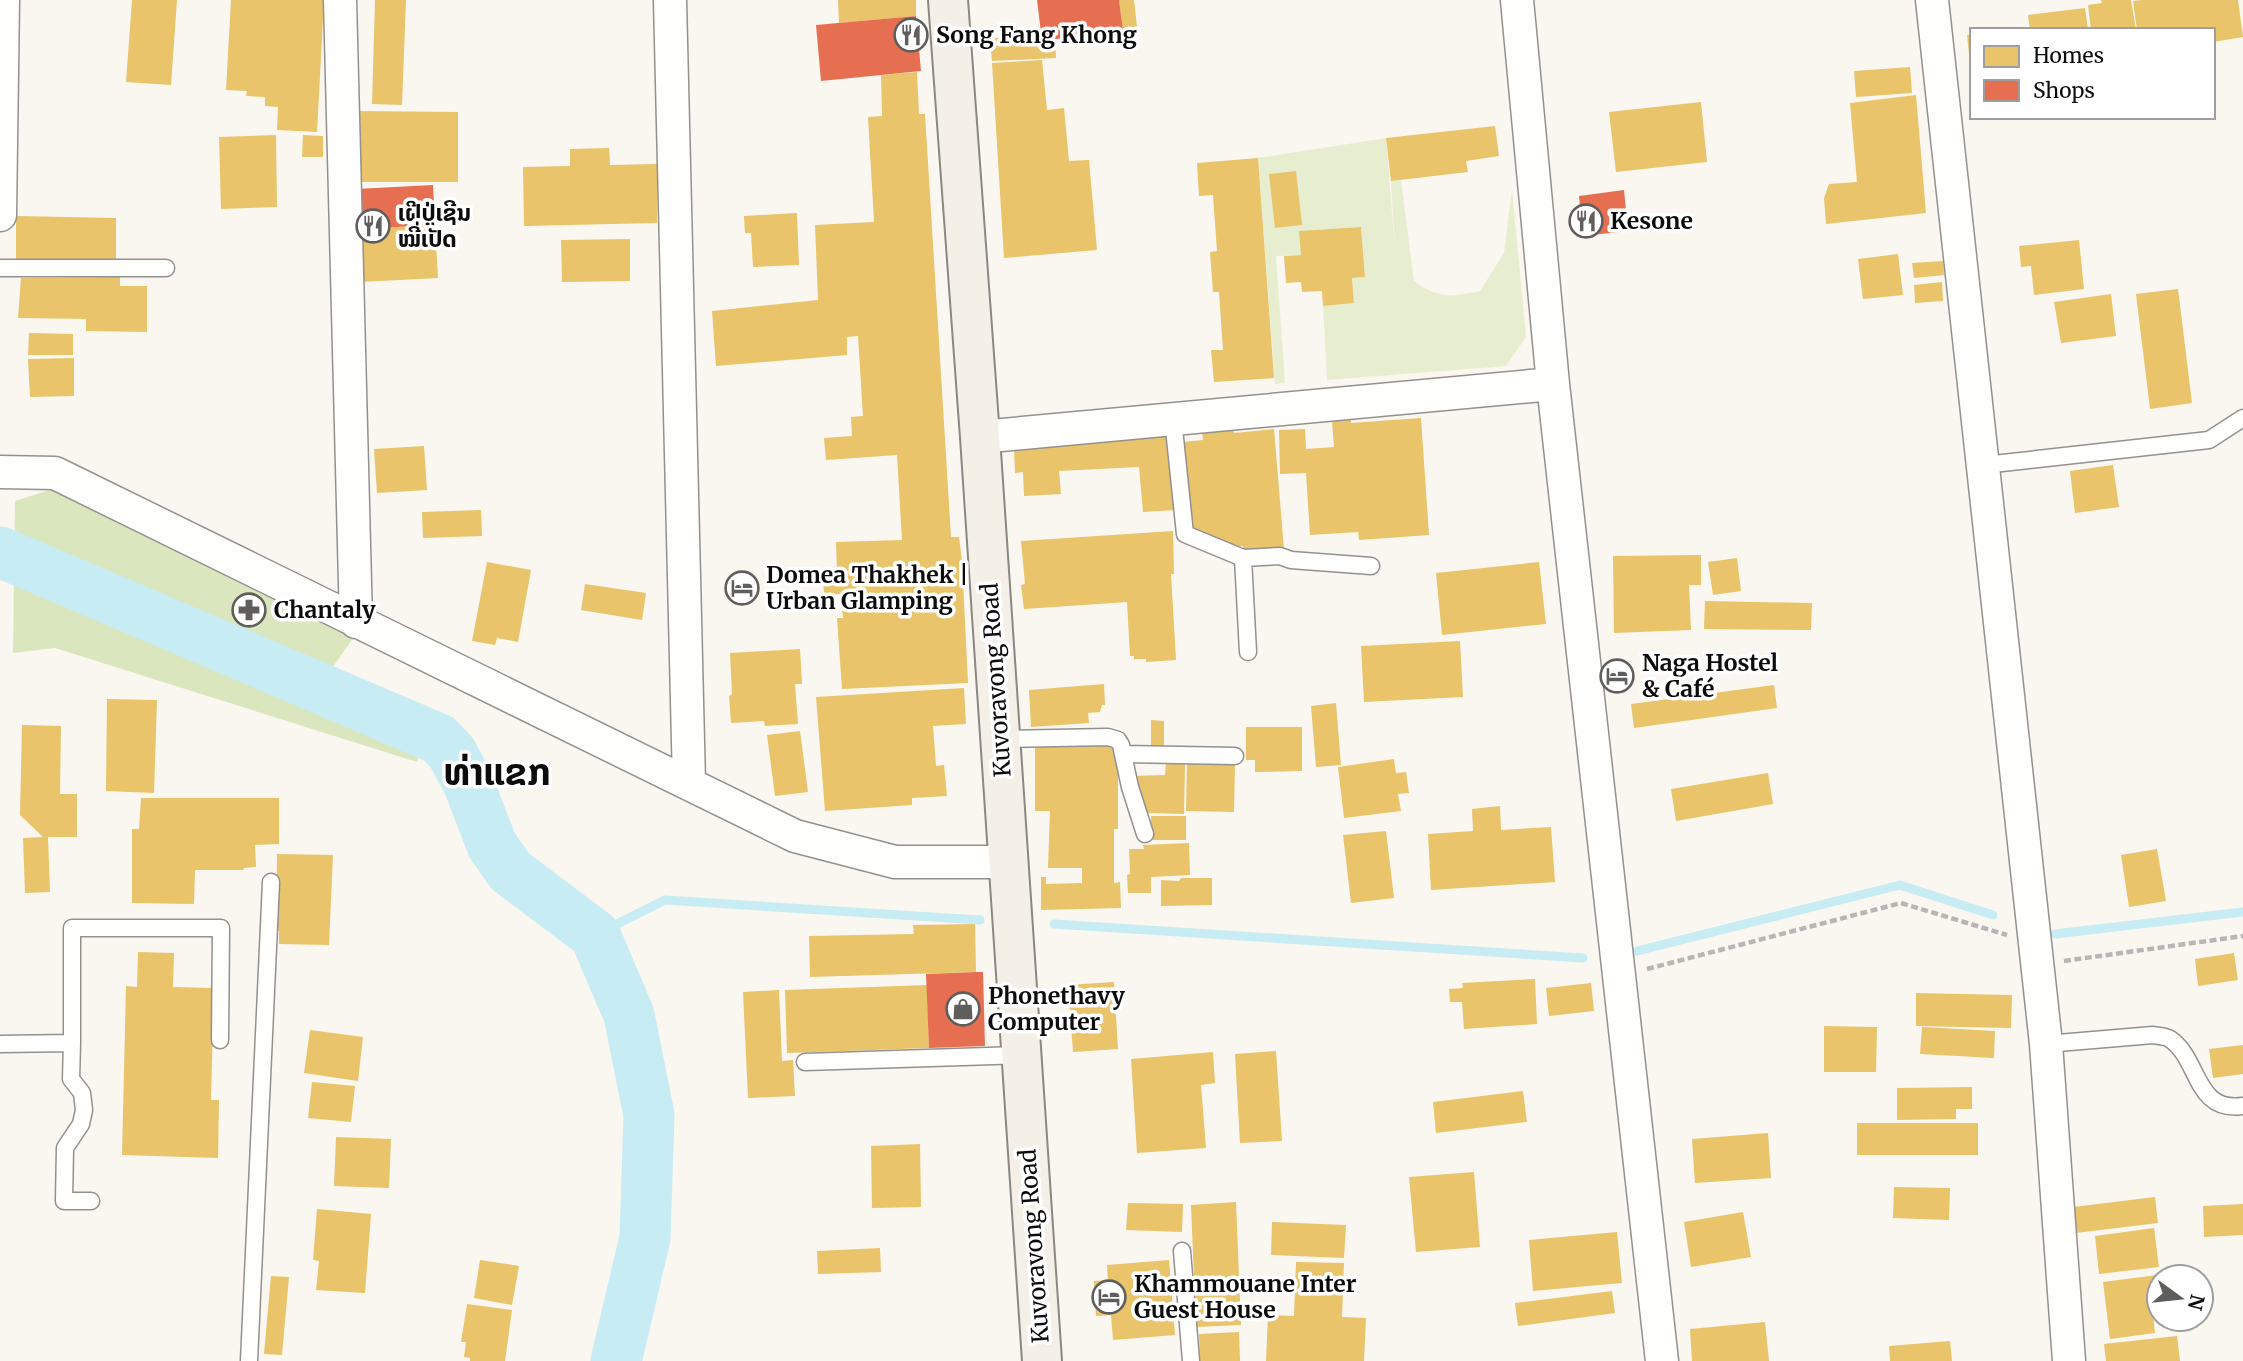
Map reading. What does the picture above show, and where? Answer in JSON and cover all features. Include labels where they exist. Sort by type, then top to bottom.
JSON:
[{"type":"street","points":[[0,215],[3,0]]},
{"type":"street","points":[[340,0],[356,622]]},
{"type":"street","points":[[670,0],[689,783]]},
{"type":"street","name":"Kuvoravong Road","points":[[948,0],[1042,1361]]},
{"type":"street","points":[[1517,0],[1553,384],[1661,1361]]},
{"type":"street","points":[[1932,0],[2046,1044],[2068,1361]]},
{"type":"street","points":[[980,437],[1553,384]]},
{"type":"street","points":[[0,472],[55,473],[794,836],[895,862],[1009,862]]},
{"type":"lane","points":[[0,268],[166,268]]},
{"type":"lane","points":[[1984,465],[2209,440],[2243,418]]},
{"type":"lane","points":[[1173,419],[1185,534],[1242,558],[1280,556],[1291,560],[1371,566]]},
{"type":"lane","points":[[1242,558],[1248,652]]},
{"type":"lane","points":[[1000,739],[1108,737],[1118,740],[1145,834]]},
{"type":"lane","points":[[1124,754],[1235,756]]},
{"type":"lane","points":[[249,1361],[271,882]]},
{"type":"lane","points":[[91,1201],[64,1201],[65,1148],[80,1124],[84,1110],[82,1093],[71,1079],[72,928],[221,928],[220,1040]]},
{"type":"lane","points":[[2046,1044],[2153,1035],[2169,1038],[2186,1057],[2205,1092],[2214,1102],[2234,1107],[2243,1106]]},
{"type":"lane","points":[[0,1044],[72,1043]]},
{"type":"lane","points":[[805,1062],[1022,1055]]},
{"type":"lane","points":[[1182,1251],[1191,1361]]},
{"type":"path","points":[[1618,976],[1901,903],[2036,953],[2243,936]]},
{"type":"green space","points":[[1386,138],[1395,251],[1391,181],[1401,180],[1414,281],[1438,294],[1480,291],[1504,253],[1512,189],[1526,337],[1506,366],[1327,380],[1323,306],[1354,303],[1352,278],[1365,277],[1361,227],[1300,231],[1301,255],[1276,256],[1285,383],[1275,384],[1258,158]]},
{"type":"green space","points":[[56,488],[354,637],[327,675],[249,637],[191,647],[423,742],[417,762],[55,648],[13,653],[15,501]]},
{"type":"building: Homes","points":[[132,0],[177,0],[171,85],[126,82]]},
{"type":"building: Homes","points":[[231,0],[324,0],[317,132],[277,130],[278,107],[265,106],[265,97],[246,96],[247,91],[226,90]]},
{"type":"building: Homes","points":[[375,0],[406,0],[402,105],[372,104]]},
{"type":"building: Homes","points":[[838,0],[916,0],[916,16],[839,23]]},
{"type":"building: Homes","points":[[1119,0],[1134,0],[1137,27],[1123,30]]},
{"type":"building: Homes","points":[[2101,0],[2131,0],[2136,28],[2091,28],[2088,5],[2102,3]]},
{"type":"building: Homes","points":[[2238,0],[2243,37],[2215,42],[2215,28],[2137,28],[2133,1]]},
{"type":"building: Homes","points":[[2085,8],[2088,28],[2030,28],[2028,15]]},
{"type":"building: Homes","points":[[1041,33],[1042,41],[1055,39],[1056,58],[992,61],[990,39]]},
{"type":"building: Homes","points":[[1967,35],[1970,35],[1970,63]]},
{"type":"building: Homes","points":[[1042,60],[1047,110],[1064,108],[1069,161],[1089,160],[1097,250],[1004,258],[992,63]]},
{"type":"building: Homes","points":[[1910,67],[1912,93],[1856,97],[1854,71]]},
{"type":"building: Homes","points":[[917,72],[919,114],[925,114],[951,537],[959,537],[962,561],[968,683],[842,689],[837,618],[843,618],[841,594],[824,595],[823,573],[837,572],[836,542],[902,540],[897,455],[826,460],[824,438],[852,436],[851,417],[863,416],[858,336],[847,337],[847,355],[716,366],[712,311],[818,300],[815,225],[874,222],[868,117],[882,116],[881,75]]},
{"type":"building: Homes","points":[[1916,95],[1926,213],[1826,224],[1824,198],[1829,184],[1857,182],[1850,103]]},
{"type":"building: Homes","points":[[1701,102],[1707,162],[1616,172],[1609,112]]},
{"type":"building: Homes","points":[[356,111],[458,112],[458,182],[356,182]]},
{"type":"building: Homes","points":[[1495,126],[1499,156],[1466,161],[1468,172],[1391,181],[1386,138]]},
{"type":"building: Homes","points":[[276,135],[277,207],[221,209],[219,137]]},
{"type":"building: Homes","points":[[303,135],[323,136],[323,157],[302,157]]},
{"type":"building: Homes","points":[[609,148],[610,165],[657,164],[657,223],[524,226],[523,167],[570,166],[570,149]]},
{"type":"building: Homes","points":[[1258,158],[1274,378],[1214,382],[1211,350],[1223,350],[1219,292],[1213,292],[1210,252],[1217,251],[1213,195],[1199,196],[1197,163]]},
{"type":"building: Homes","points":[[1296,171],[1302,225],[1275,228],[1269,174]]},
{"type":"building: Homes","points":[[797,213],[799,265],[753,267],[751,233],[745,233],[744,216]]},
{"type":"building: Homes","points":[[16,216],[116,218],[116,262],[16,262]]},
{"type":"building: Homes","points":[[435,225],[438,278],[360,282],[358,229]]},
{"type":"building: Homes","points":[[1361,227],[1365,277],[1352,278],[1354,303],[1323,306],[1322,291],[1302,292],[1301,282],[1286,283],[1284,256],[1301,255],[1299,231]]},
{"type":"building: Homes","points":[[630,239],[630,281],[562,282],[561,240]]},
{"type":"building: Homes","points":[[2079,240],[2084,289],[2034,295],[2031,266],[2021,267],[2019,246]]},
{"type":"building: Homes","points":[[1898,254],[1903,295],[1863,299],[1858,259]]},
{"type":"building: Homes","points":[[1943,261],[1944,275],[1914,278],[1912,263]]},
{"type":"building: Homes","points":[[120,277],[120,286],[147,286],[147,332],[86,331],[86,319],[18,318],[21,278]]},
{"type":"building: Homes","points":[[1942,282],[1943,301],[1915,303],[1914,285]]},
{"type":"building: Homes","points":[[2178,289],[2192,403],[2150,409],[2136,294]]},
{"type":"building: Homes","points":[[2111,294],[2116,336],[2061,343],[2054,302]]},
{"type":"building: Homes","points":[[29,333],[73,334],[73,355],[28,355]]},
{"type":"building: Homes","points":[[74,358],[74,396],[30,397],[28,359]]},
{"type":"building: Homes","points":[[1421,418],[1429,535],[1359,540],[1358,532],[1310,535],[1306,473],[1280,474],[1279,430],[1305,429],[1306,449],[1334,447],[1332,421],[1351,420],[1351,423]]},
{"type":"building: Homes","points":[[1233,427],[1234,433],[1274,429],[1284,549],[1244,552],[1243,546],[1226,547],[1191,532],[1182,442],[1203,440],[1202,430]]},
{"type":"building: Homes","points":[[1169,435],[1176,510],[1143,512],[1139,467],[1059,471],[1061,494],[1024,496],[1023,472],[1015,473],[1014,448]]},
{"type":"building: Homes","points":[[424,446],[427,490],[377,493],[374,449]]},
{"type":"building: Homes","points":[[2113,465],[2119,507],[2075,513],[2070,471]]},
{"type":"building: Homes","points":[[481,510],[482,536],[423,538],[422,512]]},
{"type":"building: Homes","points":[[1173,531],[1174,574],[1171,574],[1176,660],[1146,662],[1146,659],[1134,659],[1134,656],[1130,656],[1127,602],[1024,609],[1021,585],[1025,584],[1021,541]]},
{"type":"building: Homes","points":[[1701,555],[1701,585],[1689,585],[1691,630],[1614,633],[1613,556]]},
{"type":"building: Homes","points":[[1737,558],[1741,591],[1713,595],[1708,562]]},
{"type":"building: Homes","points":[[487,562],[531,570],[518,642],[497,638],[495,645],[472,641]]},
{"type":"building: Homes","points":[[1539,562],[1546,624],[1442,635],[1436,573]]},
{"type":"building: Homes","points":[[585,584],[646,593],[642,620],[581,610]]},
{"type":"building: Homes","points":[[1705,601],[1812,603],[1811,630],[1704,629]]},
{"type":"building: Homes","points":[[1460,641],[1463,697],[1364,702],[1361,646]]},
{"type":"building: Homes","points":[[800,649],[802,684],[795,684],[798,724],[765,726],[764,721],[731,723],[730,653]]},
{"type":"building: Homes","points":[[1104,684],[1105,705],[1102,705],[1100,712],[1088,713],[1089,723],[1031,727],[1029,690]]},
{"type":"building: Homes","points":[[1774,685],[1777,708],[1634,728],[1631,704]]},
{"type":"building: Homes","points":[[964,688],[966,724],[933,726],[936,766],[944,765],[947,796],[912,798],[912,805],[825,811],[816,697]]},
{"type":"building: Homes","points":[[107,699],[157,700],[154,793],[106,791]]},
{"type":"building: Homes","points":[[1336,703],[1341,765],[1316,767],[1311,706]]},
{"type":"building: Homes","points":[[1151,720],[1164,721],[1164,748],[1151,748]]},
{"type":"building: Homes","points":[[22,725],[61,726],[60,794],[77,794],[77,837],[48,837],[50,892],[25,893],[23,838],[43,837],[20,815]]},
{"type":"building: Homes","points":[[1246,727],[1302,727],[1302,771],[1255,772],[1255,760],[1246,760]]},
{"type":"building: Homes","points":[[800,731],[808,792],[775,796],[767,735]]},
{"type":"building: Homes","points":[[1109,743],[1118,752],[1118,829],[1114,829],[1114,883],[1120,882],[1121,908],[1041,910],[1041,877],[1046,877],[1046,884],[1082,883],[1082,868],[1048,868],[1050,811],[1035,811],[1035,745]]},
{"type":"building: Homes","points":[[1394,759],[1396,773],[1406,772],[1409,793],[1398,794],[1401,811],[1344,818],[1338,767]]},
{"type":"building: Homes","points":[[1166,763],[1185,764],[1184,814],[1147,813],[1132,776],[1165,775]]},
{"type":"building: Homes","points":[[1187,764],[1235,764],[1234,812],[1186,811]]},
{"type":"building: Homes","points":[[1768,773],[1773,804],[1676,821],[1671,789]]},
{"type":"building: Homes","points":[[141,798],[279,798],[279,844],[255,845],[256,867],[243,870],[195,870],[194,904],[132,903],[132,829],[139,829]]},
{"type":"building: Homes","points":[[1500,806],[1501,830],[1551,827],[1555,882],[1431,890],[1428,834],[1473,831],[1472,809]]},
{"type":"building: Homes","points":[[1151,816],[1186,816],[1186,840],[1151,840]]},
{"type":"building: Homes","points":[[1386,831],[1394,898],[1351,903],[1343,835]]},
{"type":"building: Homes","points":[[1189,843],[1190,875],[1151,877],[1151,893],[1128,893],[1129,849],[1144,849],[1143,845]]},
{"type":"building: Homes","points":[[2157,849],[2166,901],[2129,907],[2121,855]]},
{"type":"building: Homes","points":[[277,854],[333,855],[329,945],[279,944],[279,931],[276,931]]},
{"type":"building: Homes","points":[[1181,878],[1212,878],[1212,905],[1161,906],[1161,880],[1179,881]]},
{"type":"building: Homes","points":[[975,924],[976,972],[810,977],[809,936],[914,934],[913,925]]},
{"type":"building: Homes","points":[[138,952],[174,953],[173,987],[214,988],[211,1100],[219,1100],[218,1158],[122,1155],[126,986],[137,987]]},
{"type":"building: Homes","points":[[2234,953],[2238,980],[2198,986],[2195,959]]},
{"type":"building: Homes","points":[[1535,979],[1537,1024],[1464,1029],[1462,1002],[1450,1002],[1449,989],[1463,988],[1462,983]]},
{"type":"building: Homes","points":[[1114,982],[1118,1049],[1073,1052],[1068,985]]},
{"type":"building: Homes","points":[[1591,983],[1594,1011],[1549,1016],[1546,988]]},
{"type":"building: Homes","points":[[927,985],[929,1048],[787,1053],[785,990]]},
{"type":"building: Homes","points":[[779,990],[782,1061],[793,1060],[795,1096],[748,1098],[743,992]]},
{"type":"building: Homes","points":[[1916,993],[2012,995],[2011,1028],[1916,1026]]},
{"type":"building: Homes","points":[[1824,1026],[1877,1027],[1876,1072],[1824,1072]]},
{"type":"building: Homes","points":[[1922,1027],[1995,1031],[1994,1058],[1920,1054]]},
{"type":"building: Homes","points":[[310,1030],[363,1037],[358,1081],[304,1073]]},
{"type":"building: Homes","points":[[2243,1045],[2243,1074],[2213,1078],[2209,1049]]},
{"type":"building: Homes","points":[[1276,1051],[1282,1141],[1240,1143],[1235,1054]]},
{"type":"building: Homes","points":[[1213,1052],[1215,1083],[1201,1085],[1206,1148],[1137,1153],[1131,1059]]},
{"type":"building: Homes","points":[[312,1082],[355,1086],[351,1122],[308,1118]]},
{"type":"building: Homes","points":[[1972,1087],[1972,1109],[1956,1109],[1956,1119],[1897,1120],[1897,1088]]},
{"type":"building: Homes","points":[[1523,1091],[1527,1122],[1436,1133],[1433,1102]]},
{"type":"building: Homes","points":[[1857,1123],[1978,1123],[1978,1155],[1857,1155]]},
{"type":"building: Homes","points":[[1768,1133],[1771,1178],[1695,1183],[1692,1139]]},
{"type":"building: Homes","points":[[336,1137],[391,1139],[389,1188],[334,1186]]},
{"type":"building: Homes","points":[[920,1144],[921,1207],[872,1208],[871,1146]]},
{"type":"building: Homes","points":[[1474,1172],[1480,1247],[1416,1252],[1409,1177]]},
{"type":"building: Homes","points":[[1894,1187],[1950,1188],[1949,1220],[1893,1218]]},
{"type":"building: Homes","points":[[2155,1197],[2158,1223],[2076,1233],[2073,1207]]},
{"type":"building: Homes","points":[[1236,1202],[1241,1325],[1196,1327],[1191,1205]]},
{"type":"building: Homes","points":[[1128,1203],[1183,1204],[1182,1232],[1126,1230]]},
{"type":"building: Homes","points":[[2243,1204],[2243,1235],[2204,1237],[2203,1206]]},
{"type":"building: Homes","points":[[317,1209],[371,1214],[365,1293],[316,1290],[319,1261],[313,1260]]},
{"type":"building: Homes","points":[[1743,1212],[1751,1257],[1691,1267],[1684,1222]]},
{"type":"building: Homes","points":[[1272,1222],[1346,1225],[1344,1258],[1271,1255]]},
{"type":"building: Homes","points":[[2154,1228],[2158,1263],[2145,1263],[2145,1269],[2099,1274],[2095,1236]]},
{"type":"building: Homes","points":[[1617,1232],[1622,1283],[1533,1291],[1529,1240]]},
{"type":"building: Homes","points":[[880,1248],[881,1272],[818,1274],[817,1251]]},
{"type":"building: Homes","points":[[480,1260],[519,1266],[512,1305],[474,1298]]},
{"type":"building: Homes","points":[[1169,1260],[1175,1335],[1113,1340],[1111,1315],[1096,1316],[1094,1281],[1108,1280],[1107,1265]]},
{"type":"building: Homes","points":[[1296,1262],[1344,1263],[1342,1317],[1366,1318],[1364,1361],[1266,1361],[1268,1315],[1294,1316]]},
{"type":"building: Homes","points":[[271,1276],[289,1277],[282,1355],[264,1354]]},
{"type":"building: Homes","points":[[2145,1277],[2145,1333],[2155,1333],[2110,1339],[2103,1282]]},
{"type":"building: Homes","points":[[1612,1291],[1615,1313],[1518,1326],[1515,1303]]},
{"type":"building: Homes","points":[[467,1304],[512,1310],[505,1361],[470,1361],[470,1358],[464,1357],[466,1342],[461,1342]]},
{"type":"building: Homes","points":[[1765,1322],[1769,1361],[1692,1361],[1690,1329]]},
{"type":"building: Homes","points":[[1239,1332],[1240,1361],[1200,1361],[1199,1334]]},
{"type":"building: Homes","points":[[2177,1336],[2180,1361],[2106,1361],[2104,1344]]},
{"type":"building: Homes","points":[[1950,1341],[1952,1361],[1890,1361],[1889,1346]]},
{"type":"building: Shops","points":[[1037,0],[1119,0],[1123,30],[1042,41]]},
{"type":"building: Shops","points":[[916,16],[921,71],[821,81],[816,25]]},
{"type":"building: Shops","points":[[433,185],[435,225],[358,229],[356,189]]},
{"type":"building: Shops","points":[[1624,190],[1628,231],[1583,236],[1579,196]]},
{"type":"building: Shops","points":[[983,972],[985,1046],[929,1048],[926,974]]},
{"type":"waterway","points":[[0,552],[439,739],[452,753],[469,785],[492,845],[510,871],[595,935],[629,1015],[649,1115],[645,1238],[616,1361]]},
{"type":"waterway","points":[[1637,951],[1900,885],[1993,915]]},
{"type":"waterway","points":[[595,935],[665,900],[980,920]]},
{"type":"waterway","points":[[2055,934],[2243,912]]},
{"type":"waterway","points":[[1054,924],[1583,958]]},
{"type":"place","name":"Song Fang Khong","points":[[911,35]]},
{"type":"place","name":"Kesone","points":[[1586,221]]},
{"type":"place","name":"ເຝີປູ່ເຊີນ ໝີ່ເປັດ","points":[[373,226]]},
{"type":"place","name":"Domea Thakhek | Urban Glamping","points":[[742,588]]},
{"type":"place","name":"Chantaly","points":[[249,610]]},
{"type":"place","name":"Naga Hostel & Café","points":[[1617,676]]},
{"type":"place","name":"Phonethavy Computer","points":[[963,1009]]},
{"type":"place","name":"Khammouane Inter Guest House","points":[[1109,1297]]},
{"type":"district","name":"ທ່າແຂກ","points":[[497,772]]}]
